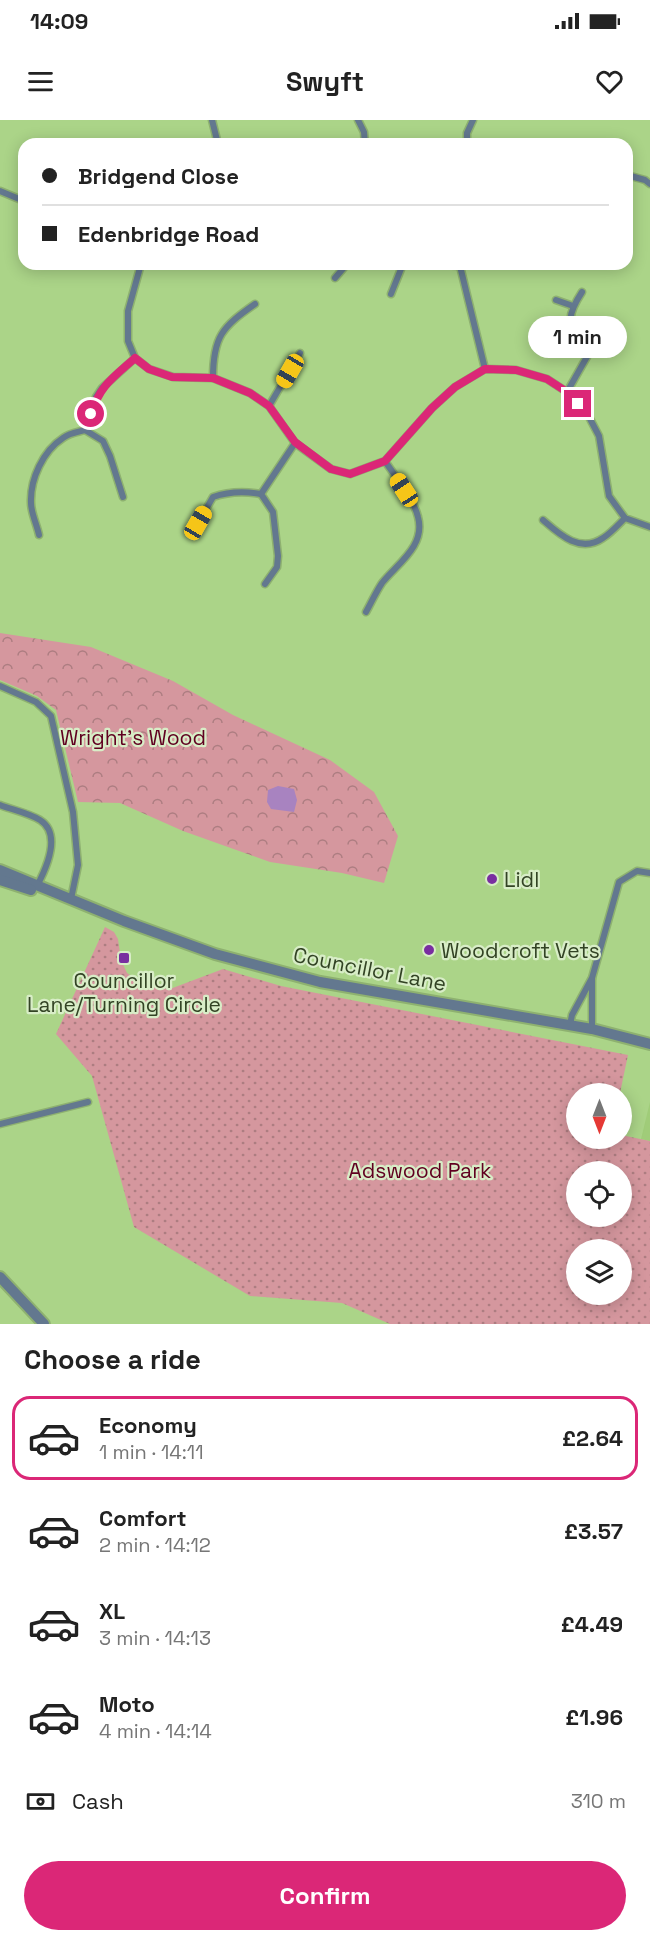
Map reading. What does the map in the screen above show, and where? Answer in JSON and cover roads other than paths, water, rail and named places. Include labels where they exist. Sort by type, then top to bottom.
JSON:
[{"type":"street","points":[[212,120],[216,138]]},
{"type":"street","points":[[358,120],[364,138]]},
{"type":"street","points":[[467,138],[467,133],[474,120]]},
{"type":"street","points":[[633,177],[650,184]]},
{"type":"street","points":[[0,191],[18,198]]},
{"type":"street","points":[[139,270],[128,310],[128,341],[135,358],[149,369],[172,377],[213,378],[250,393],[269,406],[295,442],[331,469],[350,474],[385,461],[455,387],[485,369],[516,370],[547,379],[567,392],[588,415],[599,436],[609,496],[624,518],[650,527]]},
{"type":"street","points":[[335,278],[342,270]]},
{"type":"street","points":[[391,294],[401,270]]},
{"type":"street","points":[[463,270],[485,369]]},
{"type":"street","points":[[567,392],[588,355],[585,345],[571,326],[573,306],[582,292]]},
{"type":"street","points":[[556,300],[573,306]]},
{"type":"street","points":[[213,378],[213,355],[220,338],[230,321],[255,304]]},
{"type":"street","points":[[269,406],[300,353]]},
{"type":"street","points":[[85,430],[96,397],[102,388],[135,358]]},
{"type":"street","points":[[39,535],[31,504],[33,483],[40,464],[51,448],[65,436],[85,430],[103,441],[123,497]]},
{"type":"street","points":[[261,494],[295,442]]},
{"type":"street","points":[[366,612],[380,586],[394,568],[412,551],[418,535],[419,519],[413,505],[385,461]]},
{"type":"street","points":[[198,523],[213,497],[245,491],[261,494],[273,512],[278,556],[277,567],[266,585]]},
{"type":"street","points":[[543,520],[567,541],[586,543],[601,540],[624,518]]},
{"type":"street","points":[[0,686],[36,702],[51,716],[73,812],[78,865],[71,899]]},
{"type":"street","points":[[0,805],[42,821],[47,829],[51,846],[49,859],[37,886]]},
{"type":"street","name":"Councillor Lane","points":[[0,870],[89,907],[215,954],[320,982],[592,1029],[650,1044]]},
{"type":"street","points":[[570,1025],[572,1015],[592,978],[619,882],[637,870],[650,873]]},
{"type":"street","name":"Councillor Lane","points":[[0,880],[89,907]]},
{"type":"street","points":[[592,978],[592,1029]]},
{"type":"street","points":[[0,1124],[88,1102]]},
{"type":"street","points":[[0,1277],[44,1324]]},
{"type":"place","name":"Lidl","points":[[492,879]]},
{"type":"place","name":"Woodcroft Vets","points":[[429,950]]},
{"type":"place","name":"Councillor Lane/Turning Circle","points":[[124,958]]},
{"type":"park label","name":"Wright's Wood","points":[[133,737]]},
{"type":"park label","name":"Adswood Park","points":[[420,1170]]}]
